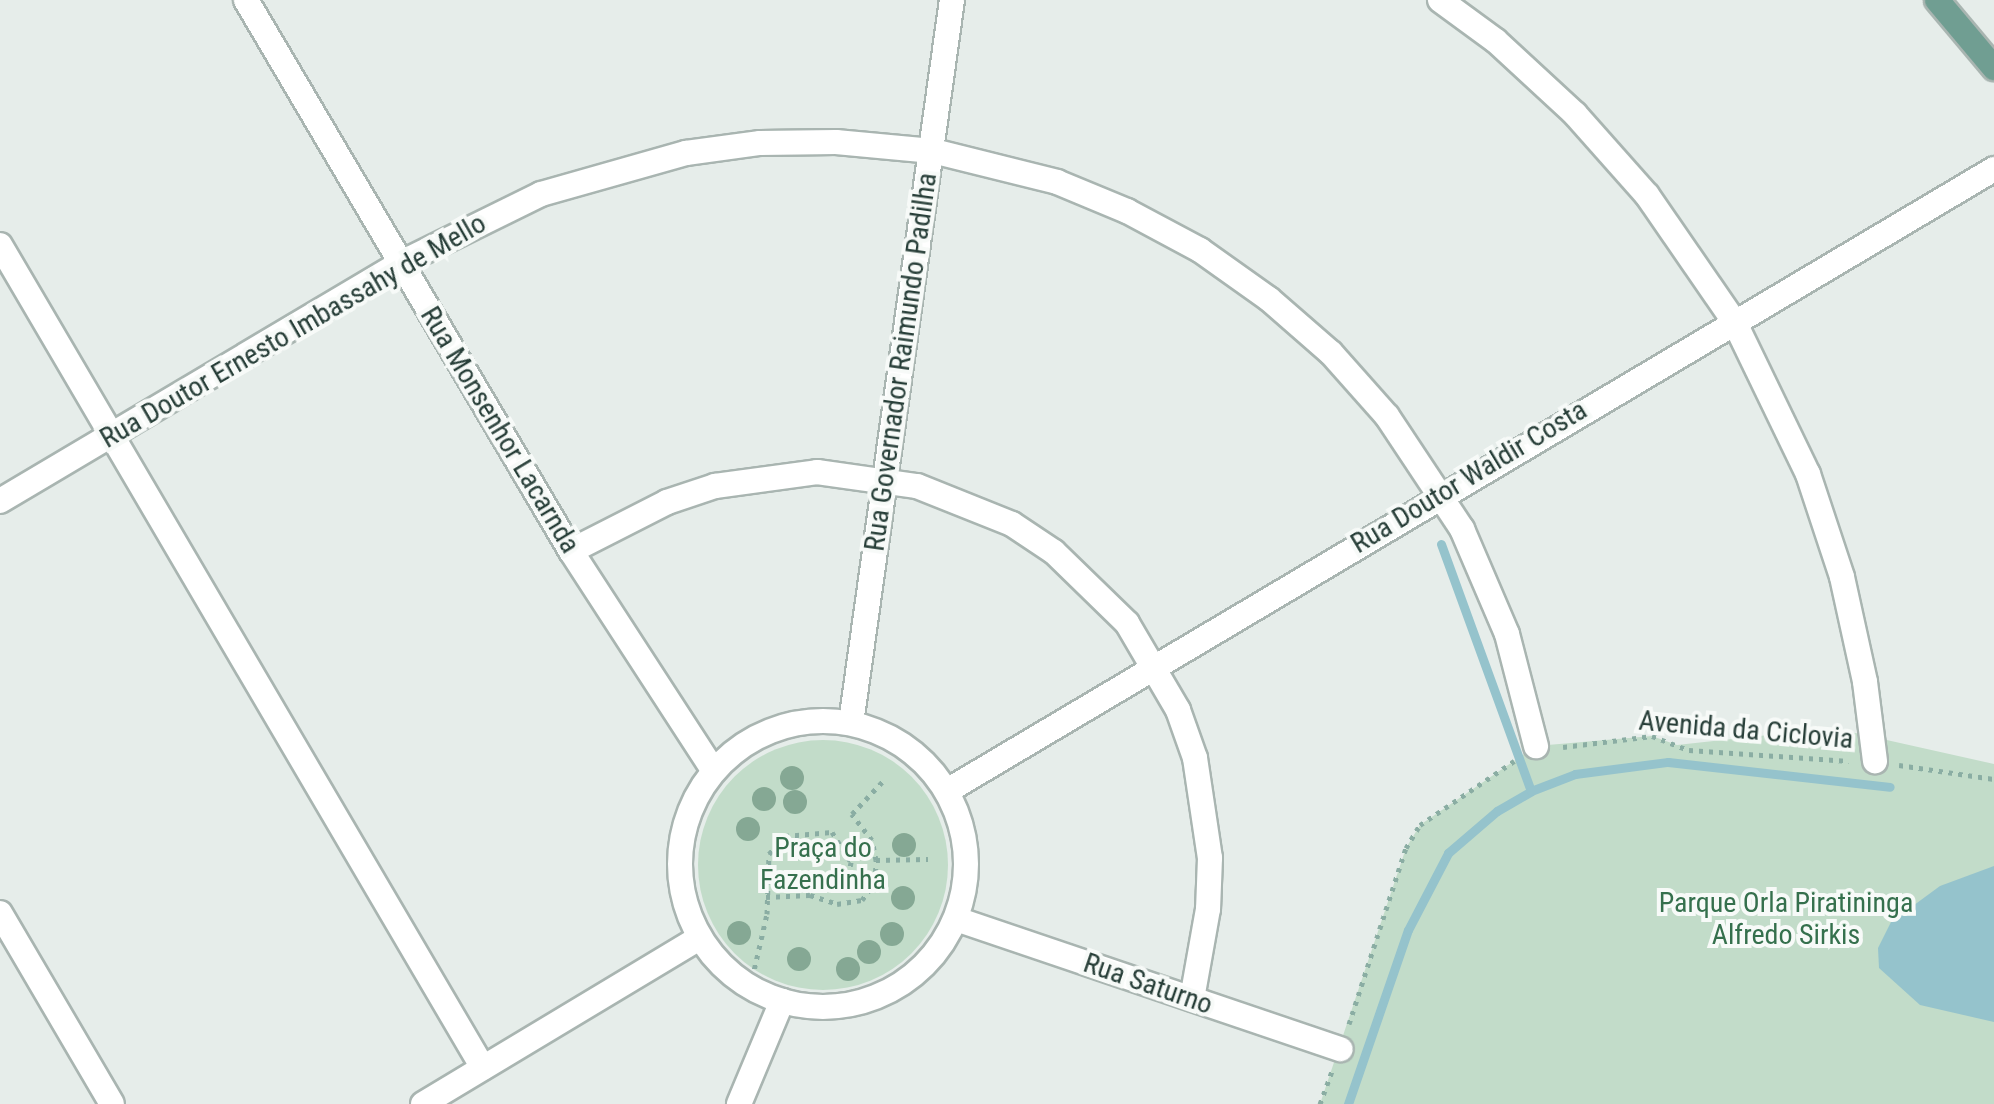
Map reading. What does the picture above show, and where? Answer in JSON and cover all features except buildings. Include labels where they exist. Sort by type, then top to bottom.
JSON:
[{"type":"main road","points":[[1937,0],[1994,68]]},
{"type":"street","name":"Rua Monsenhor Lacarnda","points":[[246,0],[571,551],[714,771]]},
{"type":"street","name":"Rua Governador Raimundo Padilha","points":[[851,723],[882,478],[933,151],[952,0]]},
{"type":"street","points":[[1440,0],[1496,41],[1575,114],[1647,195],[1734,321],[1808,474],[1842,577],[1865,682],[1875,761]]},
{"type":"street","name":"Rua Doutor Ernesto Imbassahy de Mello","points":[[0,501],[401,263],[541,194],[686,153],[836,142],[933,151],[1057,182],[1127,211],[1200,250],[1269,299],[1331,353],[1387,416],[1441,493],[1475,557],[1507,634],[1536,746]]},
{"type":"street","name":"Rua Doutor Waldir Costa","points":[[947,791],[1441,493],[1994,169]]},
{"type":"street","points":[[0,245],[483,1068]]},
{"type":"street","points":[[571,551],[667,502],[715,486],[817,472],[882,478],[966,502],[1054,552],[1110,604],[1155,665],[1183,722],[1206,807],[1208,909],[1192,999]]},
{"type":"street","points":[[801,722],[851,723],[907,747],[947,791],[962,826],[967,863],[956,919],[919,970],[884,993],[834,1007],[782,1001],[750,988],[713,957],[699,938],[683,896],[680,852],[691,809],[714,771],[753,739],[801,722]]},
{"type":"street","points":[[0,913],[112,1104]]},
{"type":"street","name":"Rua Saturno","points":[[956,919],[1341,1049]]},
{"type":"street","points":[[423,1104],[699,938]]},
{"type":"street","points":[[739,1104],[782,1001]]},
{"type":"path","name":"Avenida da Ciclovia","points":[[1341,1049],[1406,848],[1420,825],[1536,746],[1652,736],[1689,750],[1786,760],[1875,761],[1994,779]]},
{"type":"path","points":[[766,897],[810,895],[837,904],[862,900],[875,882],[876,860],[872,840],[852,814],[884,780]]},
{"type":"path","points":[[750,988],[766,897],[769,854],[785,836],[832,832],[851,862],[849,873],[828,878],[823,875]]},
{"type":"path","points":[[876,860],[928,859]]},
{"type":"green space","name":"Parque Orla Piratininga Alfredo Sirkis","points":[[1833,728],[1994,764],[1994,1104],[1320,1104],[1406,848],[1420,825],[1536,746],[1652,736],[1677,745]]},
{"type":"green space","name":"Praça do Fazendinha","points":[[811,740],[835,740],[882,754],[912,776],[939,817],[946,841],[946,889],[939,913],[912,954],[871,981],[835,990],[811,990],[764,976],[734,954],[707,913],[698,877],[698,853],[712,806],[734,776],[775,749]]},
{"type":"water","points":[[1994,866],[1994,1022],[1920,1005],[1879,968],[1878,948],[1891,922],[1940,886]]},
{"type":"waterway","points":[[1441,544],[1531,791]]},
{"type":"waterway","points":[[1348,1104],[1408,930],[1448,853],[1497,811],[1531,791],[1575,774],[1668,762],[1890,787]]}]
